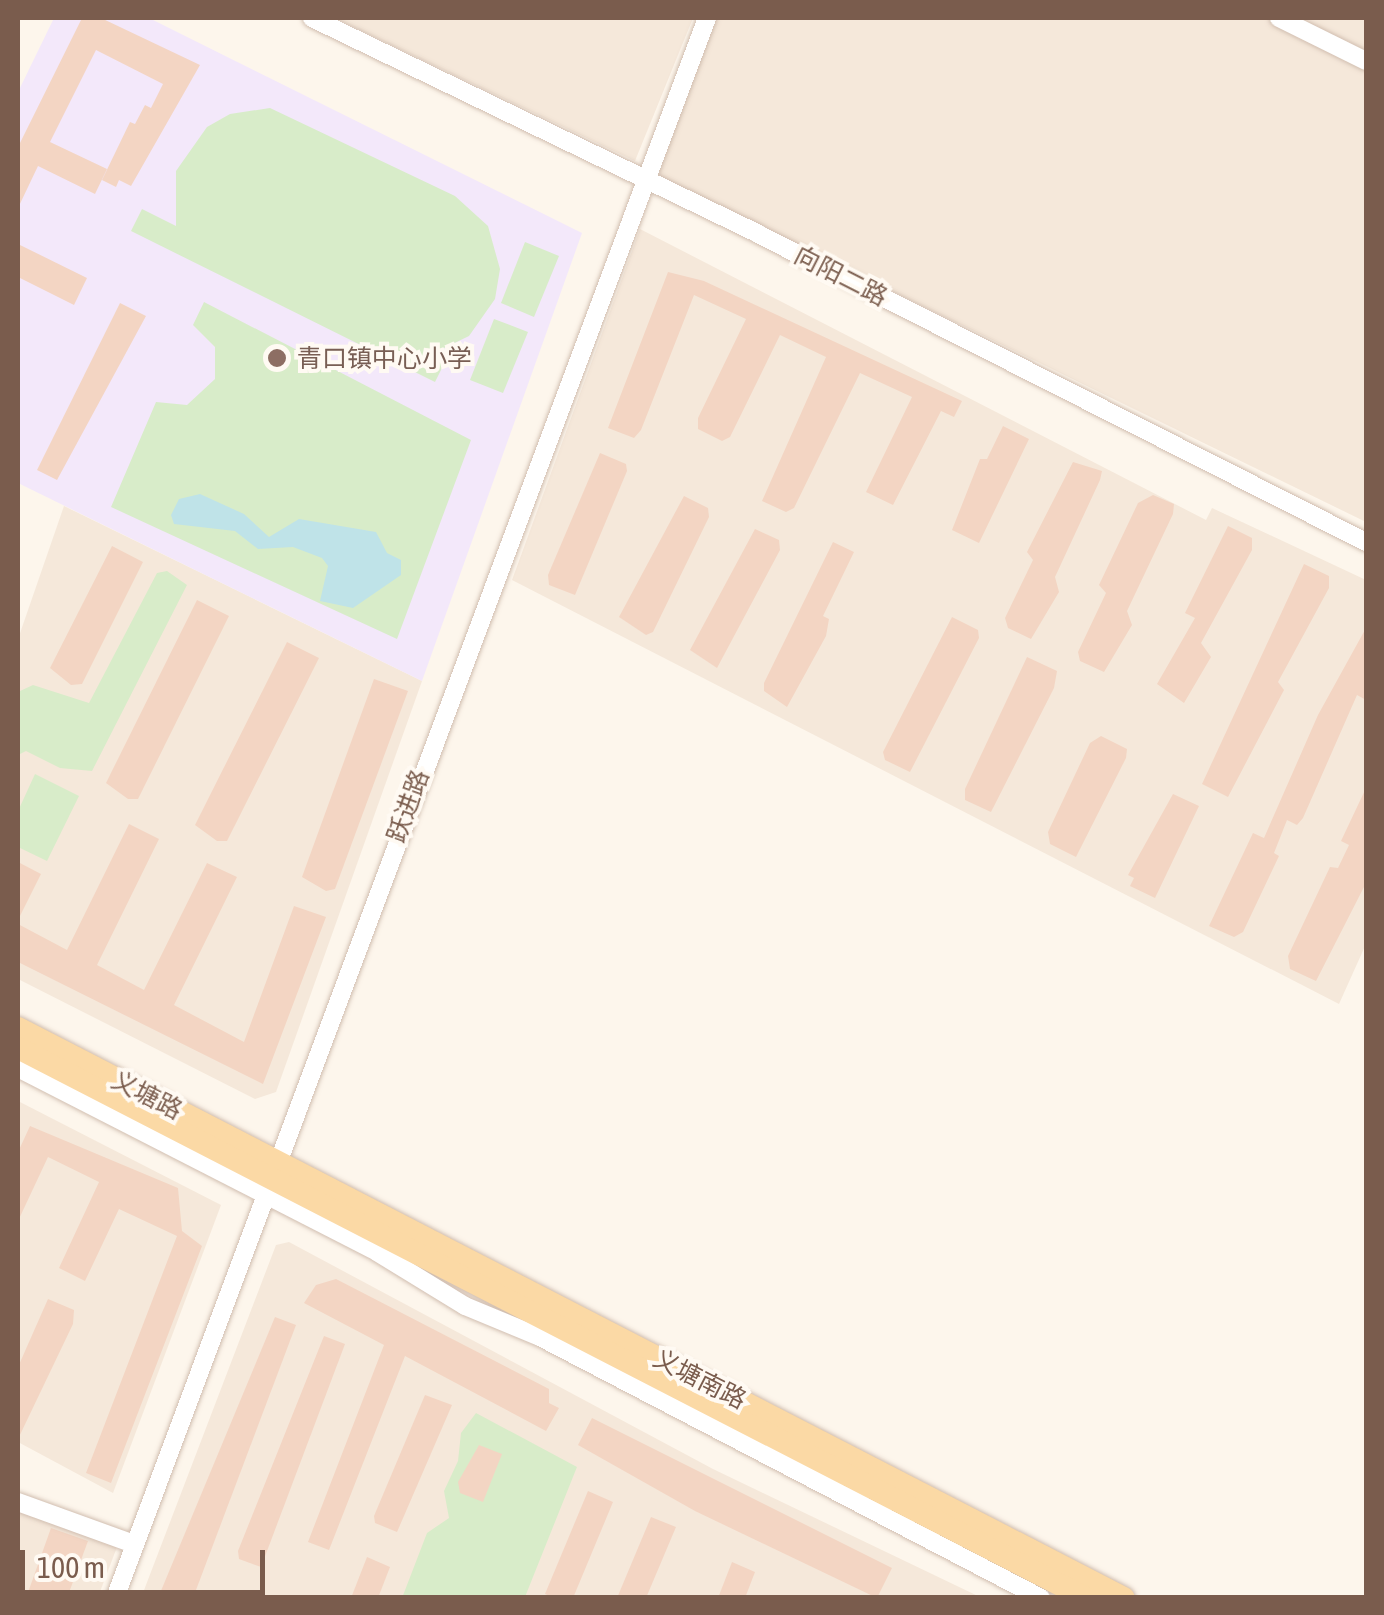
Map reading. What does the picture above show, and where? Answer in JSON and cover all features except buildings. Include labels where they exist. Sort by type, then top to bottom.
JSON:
[{"type":"main road","name":"义塘路","points":[[18,1028],[270,1178]]},
{"type":"main road","name":"义塘路","points":[[18,1048],[270,1178]]},
{"type":"main road","name":"义塘南路","points":[[270,1178],[1086,1598]]},
{"type":"main road","name":"义塘南路","points":[[270,1178],[1124,1598]]},
{"type":"street","name":"向阳二路","points":[[312,18],[644,178],[1366,542]]},
{"type":"street","name":"跃进路","points":[[114,1598],[706,18]]},
{"type":"street","points":[[1279,18],[1366,61]]},
{"type":"street","points":[[18,1068],[270,1178],[464,1306],[540,1336],[1041,1598]]},
{"type":"street","points":[[18,1502],[134,1544]]},
{"type":"shaded area","name":"青口镇中心小学","points":[[54,18],[149,18],[582,233],[422,681],[18,483],[18,92]]},
{"type":"shaded area","points":[[335,18],[693,18],[635,161]]},
{"type":"shaded area","points":[[715,18],[1366,18],[1366,522],[654,175]]},
{"type":"shaded area","points":[[640,229],[1206,520],[1212,508],[1366,580],[1366,944],[1339,1004],[512,580]]},
{"type":"shaded area","points":[[64,506],[422,681],[276,1092],[255,1099],[18,979],[18,639]]},
{"type":"shaded area","points":[[18,1101],[221,1205],[113,1493],[18,1442]]},
{"type":"shaded area","points":[[289,1242],[713,1469],[980,1597],[141,1598],[276,1245]]},
{"type":"shaded area","points":[[18,1510],[117,1547],[98,1597],[18,1597]]},
{"type":"green space","points":[[270,108],[455,196],[488,226],[500,269],[495,299],[469,336],[434,353],[446,360],[435,382],[131,231],[142,209],[176,226],[176,171],[207,127],[230,114]]},
{"type":"green space","points":[[525,242],[559,256],[534,317],[501,303]]},
{"type":"green space","points":[[204,302],[471,440],[397,639],[111,507],[156,402],[187,405],[215,379],[215,347],[193,325]]},
{"type":"green space","points":[[494,319],[528,332],[503,393],[470,380]]},
{"type":"green space","points":[[167,571],[187,585],[92,771],[60,768],[26,751],[18,755],[20,691],[33,685],[89,703],[157,573]]},
{"type":"green space","points":[[35,774],[79,796],[47,861],[18,847],[18,811]]},
{"type":"green space","points":[[476,1413],[577,1467],[525,1597],[402,1598],[427,1533],[449,1518],[444,1491],[458,1461],[461,1433]]},
{"type":"water","points":[[200,494],[244,514],[269,537],[299,519],[376,532],[387,553],[401,560],[401,575],[353,608],[320,601],[328,566],[322,558],[293,547],[258,549],[235,531],[174,524],[171,515],[179,499]]},
{"type":"place","name":"青口镇中心小学","points":[[277,358]]}]
